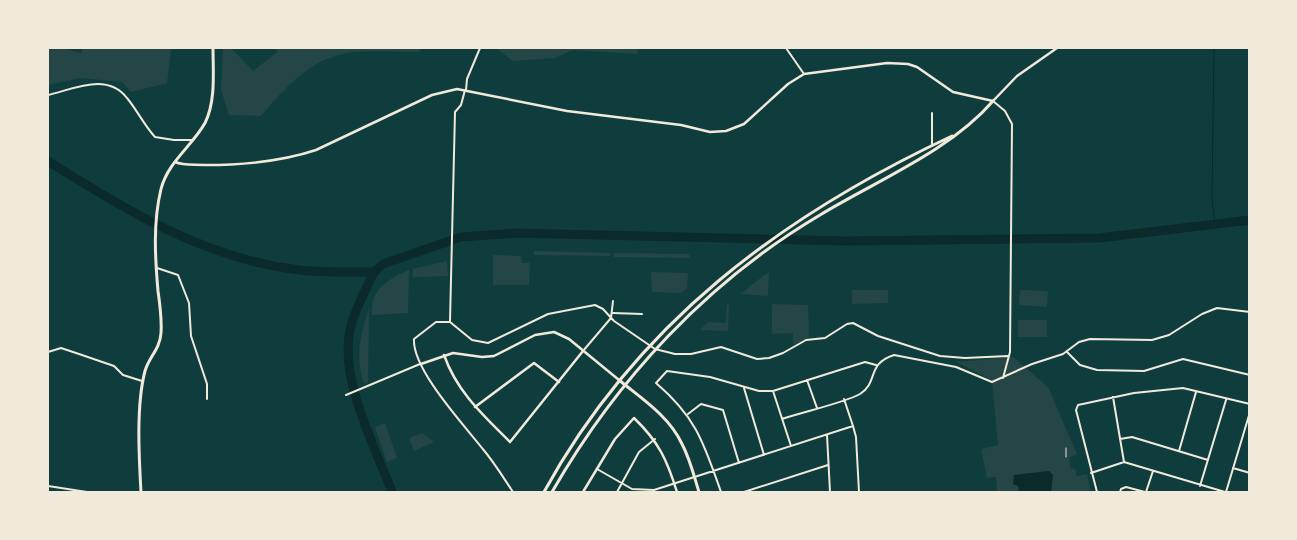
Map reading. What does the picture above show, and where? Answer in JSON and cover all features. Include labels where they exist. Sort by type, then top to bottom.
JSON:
[{"type":"main road","points":[[141,492],[138,451],[144,381],[147,366],[158,349],[161,333],[157,268],[157,218],[164,181],[175,162],[206,122],[210,106],[214,48]]},
{"type":"main road","points":[[552,492],[577,450],[624,384],[696,308],[740,270],[779,241],[967,129],[993,102]]},
{"type":"main road","points":[[544,492],[578,436],[619,380],[693,301],[739,262],[794,222],[932,145],[967,129]]},
{"type":"main road","points":[[619,380],[669,424],[682,444],[699,492]]},
{"type":"street","points":[[450,322],[454,112],[461,105],[466,90],[467,78],[480,48]]},
{"type":"street","points":[[786,48],[804,74]]},
{"type":"street","points":[[993,102],[1017,76],[1057,48]]},
{"type":"street","points":[[175,162],[186,164],[248,165],[301,155],[316,150],[432,95],[447,90],[466,90],[588,114],[681,125],[718,132],[736,129],[744,124],[788,84],[804,74],[870,64],[908,64],[926,72],[953,92],[993,102],[1005,110],[1012,124],[1012,222],[1008,356],[1003,378]]},
{"type":"street","points":[[48,95],[97,83],[111,84],[127,98],[155,136],[174,140],[192,140]]},
{"type":"street","points":[[932,113],[932,145]]},
{"type":"street","points":[[157,268],[178,275],[188,299],[191,336],[206,380],[207,399]]},
{"type":"street","points":[[444,355],[457,384],[475,407],[510,442],[611,318],[613,301]]},
{"type":"street","points":[[513,492],[483,448],[456,418],[421,364],[414,339],[436,322],[450,322],[472,340],[483,344],[493,342],[548,314],[580,306],[597,306],[656,349],[675,354],[691,354],[721,348],[757,359],[769,358],[783,354],[802,341],[825,338],[847,324],[854,323],[878,336],[940,356],[965,358],[1008,356]]},
{"type":"street","points":[[782,418],[859,394],[870,383],[876,365],[885,358],[894,355],[956,367],[989,382],[1003,378],[1026,366],[1067,352],[1079,342],[1090,339],[1137,341],[1161,338],[1217,308],[1250,312]]},
{"type":"street","points":[[613,313],[642,314]]},
{"type":"street","points":[[346,395],[444,355],[458,352],[482,357],[494,356],[547,332],[560,333],[619,380]]},
{"type":"street","points":[[48,352],[61,348],[114,366],[123,375],[144,381]]},
{"type":"street","points":[[1067,352],[1080,365],[1097,370],[1144,371],[1183,359],[1250,375]]},
{"type":"street","points":[[721,492],[704,444],[688,414],[656,383],[667,371],[710,377],[759,391],[773,391],[865,362],[876,365]]},
{"type":"street","points":[[475,407],[534,364],[559,382]]},
{"type":"street","points":[[808,380],[817,408]]},
{"type":"street","points":[[744,388],[764,455]]},
{"type":"street","points":[[1097,492],[1076,407],[1113,396],[1183,388],[1250,404]]},
{"type":"street","points":[[773,391],[791,446]]},
{"type":"street","points":[[1179,451],[1196,392]]},
{"type":"street","points":[[1113,396],[1124,462]]},
{"type":"street","points":[[844,399],[856,437],[859,492]]},
{"type":"street","points":[[1200,486],[1226,399]]},
{"type":"street","points":[[688,414],[702,404],[722,410],[739,463]]},
{"type":"street","points":[[1091,473],[1124,462],[1225,492],[1250,412]]},
{"type":"street","points":[[583,492],[615,439],[634,418],[655,440],[667,461],[677,492]]},
{"type":"street","points":[[596,469],[621,484],[642,491],[654,490],[853,426]]},
{"type":"street","points":[[827,435],[830,492]]},
{"type":"street","points":[[1120,439],[1132,437],[1208,460]]},
{"type":"street","points":[[618,492],[639,452],[655,440]]},
{"type":"street","points":[[48,457],[48,467]]},
{"type":"street","points":[[744,492],[828,465]]},
{"type":"street","points":[[1233,468],[1250,473]]},
{"type":"street","points":[[1120,492],[1123,487],[1145,492],[1153,471]]},
{"type":"street","points":[[48,486],[87,492]]},
{"type":"path","points":[[1066,448],[1066,457]]},
{"type":"shaded area","points":[[48,48],[62,48],[81,53],[83,48],[171,48],[167,83],[131,92],[122,82],[81,78],[48,85]]},
{"type":"shaded area","points":[[223,48],[231,48],[253,71],[277,52],[277,48],[423,48],[418,52],[347,53],[321,62],[309,69],[279,95],[261,116],[229,115],[221,90]]},
{"type":"shaded area","points":[[496,48],[638,48],[637,54],[573,50],[554,58],[513,61]]},
{"type":"shaded area","points":[[534,251],[610,253],[610,256],[534,255]]},
{"type":"shaded area","points":[[614,253],[689,254],[690,258],[614,257]]},
{"type":"shaded area","points":[[493,255],[521,256],[522,263],[530,263],[529,285],[493,285]]},
{"type":"shaded area","points":[[447,261],[448,276],[413,277],[413,269]]},
{"type":"shaded area","points":[[409,270],[408,313],[372,315],[372,306],[377,292],[387,282]]},
{"type":"shaded area","points":[[651,272],[688,273],[687,288],[681,293],[652,292]]},
{"type":"shaded area","points":[[769,273],[768,296],[741,294],[764,275]]},
{"type":"shaded area","points":[[852,290],[888,290],[888,303],[852,304]]},
{"type":"shaded area","points":[[1020,290],[1048,291],[1047,307],[1019,305]]},
{"type":"shaded area","points":[[729,303],[728,331],[700,330],[708,322],[726,323],[727,305]]},
{"type":"shaded area","points":[[772,304],[808,305],[809,337],[793,345],[793,333],[772,334]]},
{"type":"shaded area","points":[[369,309],[368,383],[364,384],[359,355],[363,328]]},
{"type":"shaded area","points":[[1018,320],[1047,320],[1047,337],[1018,337]]},
{"type":"shaded area","points":[[1013,357],[1048,387],[1077,454],[1069,458],[1071,469],[1075,469],[1077,476],[1087,474],[1091,492],[997,492],[996,477],[987,478],[981,449],[998,445],[992,380],[956,362]]},
{"type":"shaded area","points":[[385,423],[397,458],[387,462],[375,427]]},
{"type":"shaded area","points":[[422,433],[434,442],[414,451],[409,438]]},
{"type":"shaded area","points":[[1049,471],[1053,475],[1051,492],[1016,492],[1019,490],[1018,486],[1013,484],[1014,475]]},
{"type":"waterway","points":[[1214,48],[1212,199],[1215,225]]},
{"type":"waterway","points":[[48,161],[137,214],[199,244],[265,264],[317,272],[374,272],[383,264],[461,237],[516,233],[845,241],[1099,238],[1250,220]]},
{"type":"waterway","points":[[374,272],[353,320],[349,336],[348,355],[355,395],[369,436],[392,492]]}]
